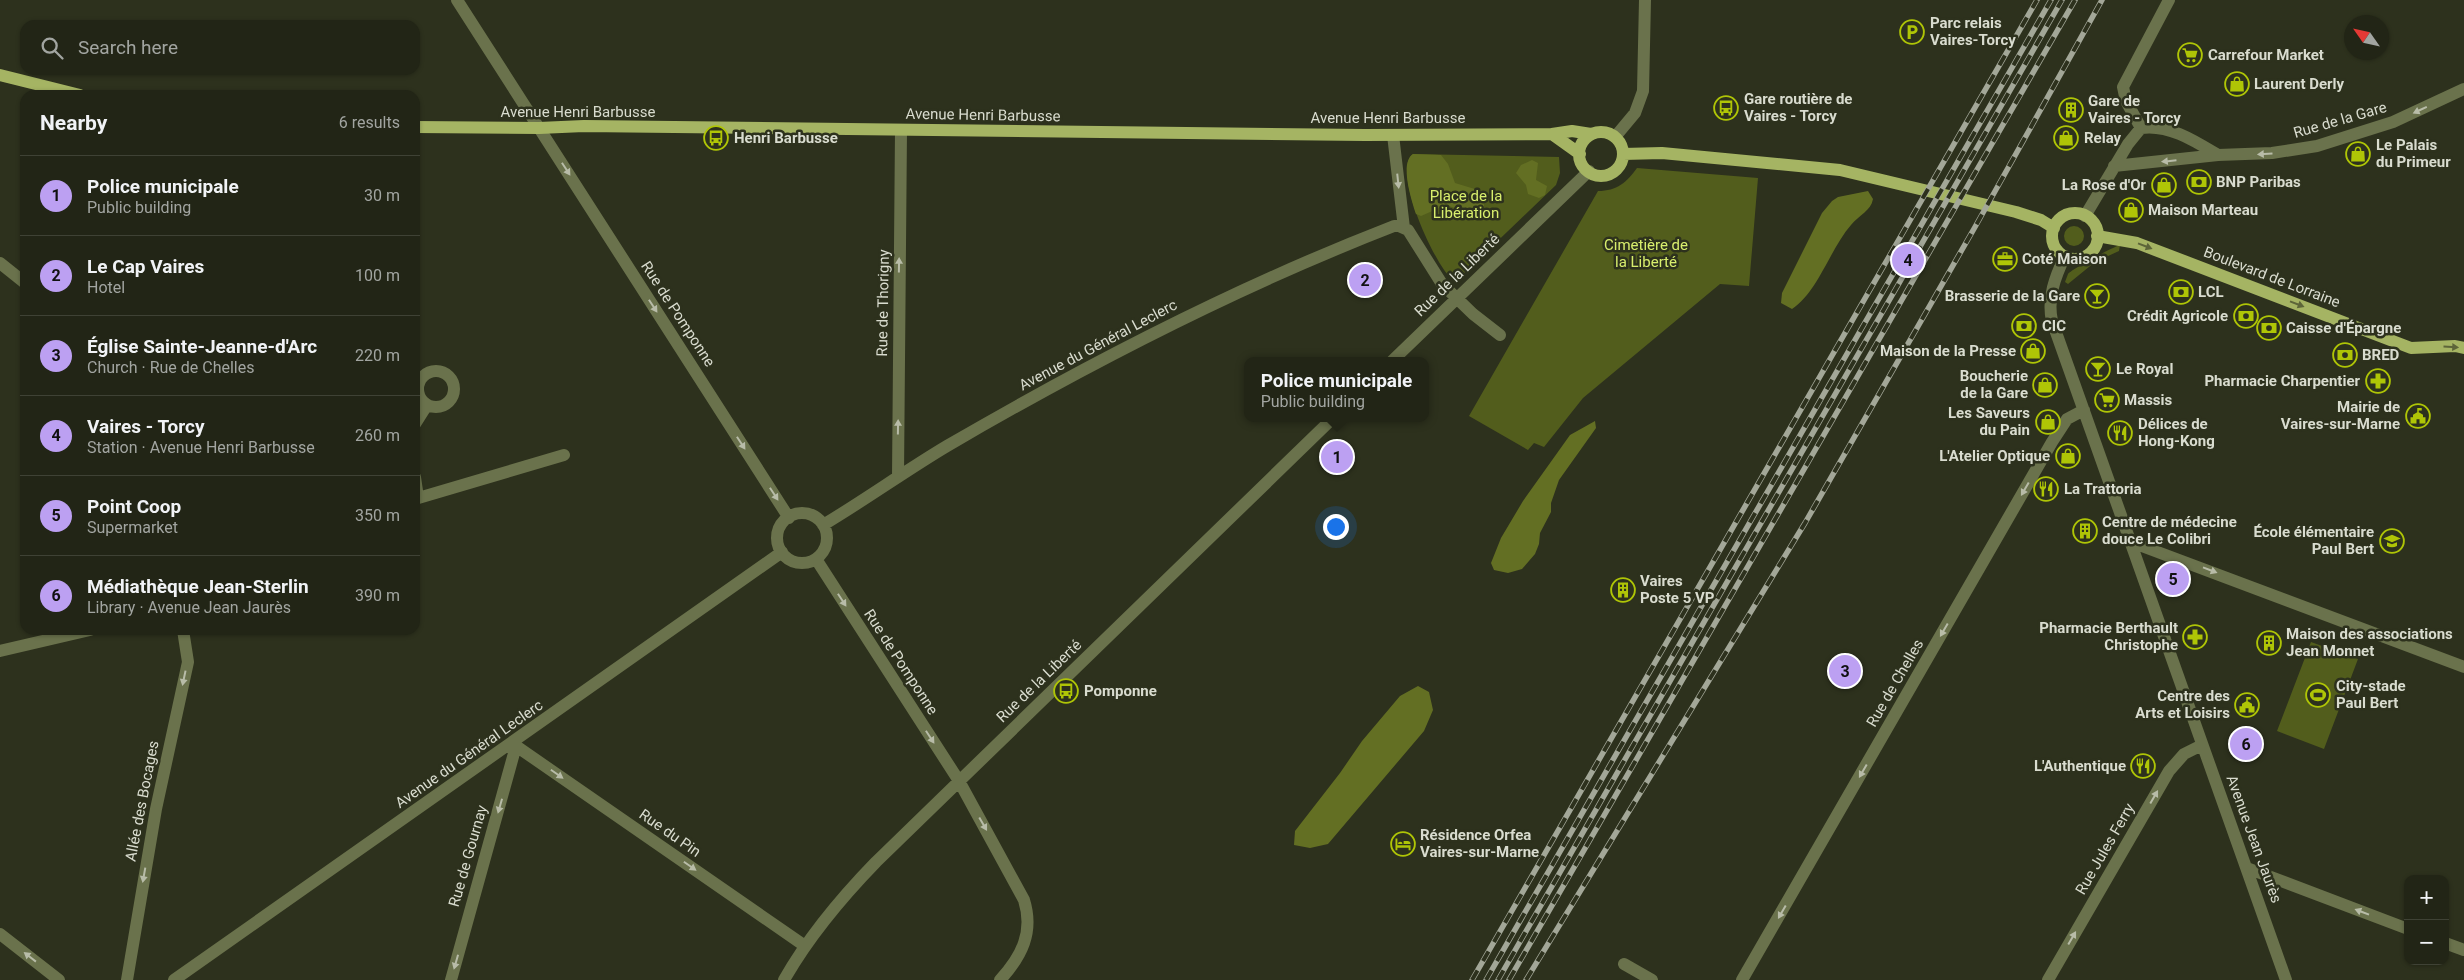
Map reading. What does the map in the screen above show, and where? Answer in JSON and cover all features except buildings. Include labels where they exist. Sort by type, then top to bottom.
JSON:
[{"type":"main road","points":[[0,75],[60,90]]},
{"type":"main road","name":"Avenue Henri Barbusse","points":[[420,127],[539,128],[584,126],[1393,135],[1552,134],[1572,131],[1591,134]]},
{"type":"main road","points":[[1603,132],[1615,137],[1620,142],[1623,154],[1619,166],[1608,174],[1596,175],[1589,171],[1581,162],[1582,144],[1591,134],[1603,132]]},
{"type":"main road","points":[[1552,134],[1580,154]]},
{"type":"main road","points":[[1623,154],[1662,153],[1796,165],[1884,180],[2005,209],[2041,220],[2054,228]]},
{"type":"main road","points":[[2073,213],[2085,216],[2093,222],[2097,236],[2093,249],[2088,254],[2075,259],[2065,256],[2053,244],[2054,228],[2059,219],[2066,215],[2073,213]]},
{"type":"main road","name":"Boulevard de Lorraine","points":[[2097,236],[2137,243],[2411,348],[2464,348]]},
{"type":"street","name":"Rue de Pomponne","points":[[457,0],[789,518]]},
{"type":"street","points":[[1615,137],[1635,113],[1643,91],[1645,0]]},
{"type":"street","points":[[2141,128],[2126,101],[2123,87],[2169,0]]},
{"type":"street","name":"Rue de la Gare","points":[[2114,166],[2272,153],[2350,137],[2393,122],[2464,89]]},
{"type":"street","points":[[2085,216],[2114,166],[2141,128],[2156,126],[2167,129],[2197,142],[2218,156]]},
{"type":"street","name":"Rue de Thorigny","points":[[898,476],[901,130]]},
{"type":"street","points":[[1393,135],[1404,228],[1411,235],[1437,277],[1483,323],[1500,335]]},
{"type":"street","name":"Rue de la Liberté","points":[[1396,357],[1589,171]]},
{"type":"street","name":"Avenue du Général Leclerc","points":[[823,525],[898,476],[1035,396],[1148,336],[1277,275],[1394,226],[1404,228]]},
{"type":"street","name":"Avenue Jean Jaurès","points":[[2065,256],[2055,277],[2049,308],[2052,321],[2286,980]]},
{"type":"street","points":[[0,263],[20,279]]},
{"type":"street","points":[[420,416],[427,404]]},
{"type":"street","name":"Rue de Chelles","points":[[1742,980],[2052,442],[2067,419],[2084,410]]},
{"type":"street","name":"Rue de la Liberté","points":[[784,980],[805,946],[850,888],[1329,422]]},
{"type":"street","points":[[420,498],[564,454]]},
{"type":"street","points":[[806,514],[817,518],[823,525],[827,541],[825,548],[816,559],[801,563],[787,558],[778,545],[779,530],[789,518],[806,514]]},
{"type":"street","points":[[2131,542],[2464,667]]},
{"type":"street","name":"Avenue du Général Leclerc","points":[[174,980],[515,744],[782,552]]},
{"type":"street","name":"Rue de Pomponne","points":[[816,559],[958,781],[1007,867],[1027,909],[1029,920],[1027,941],[1019,957],[1000,980]]},
{"type":"street","points":[[0,651],[69,635]]},
{"type":"street","name":"Allée des Bocages","points":[[127,980],[156,809],[188,662],[184,635]]},
{"type":"street","name":"Rue du Pin","points":[[515,744],[805,946]]},
{"type":"street","name":"Rue de Gournay","points":[[450,980],[515,744]]},
{"type":"street","name":"Rue Jules Ferry","points":[[2048,980],[2169,770],[2184,754],[2202,745]]},
{"type":"street","points":[[2247,868],[2404,927]]},
{"type":"street","points":[[0,934],[59,980]]},
{"type":"street","points":[[2449,944],[2464,950]]},
{"type":"street","points":[[1624,964],[1652,980]]},
{"type":"green space","name":"Place de la Libération","points":[[1413,154],[1559,157],[1560,173],[1556,185],[1457,280],[1453,280],[1436,257],[1418,218],[1411,197],[1407,178],[1408,163]]},
{"type":"green space","points":[[1413,154],[1441,155],[1448,164],[1455,183],[1478,190],[1484,201],[1484,211],[1476,215],[1446,205],[1421,216],[1416,214],[1407,174],[1407,165]]},
{"type":"green space","points":[[1532,160],[1538,163],[1536,180],[1547,186],[1545,195],[1539,198],[1528,194],[1526,185],[1516,173],[1521,165]]},
{"type":"green space","name":"Cimetière de la Liberté","points":[[1637,168],[1758,178],[1749,286],[1720,284],[1583,398],[1544,447],[1534,443],[1528,450],[1469,416],[1598,191],[1605,191],[1621,185]]},
{"type":"green space","points":[[1868,191],[1873,199],[1870,207],[1854,222],[1844,235],[1809,292],[1792,309],[1781,303],[1782,293],[1822,213],[1838,197]]},
{"type":"green space","points":[[2074,226],[2081,229],[2084,236],[2081,243],[2074,246],[2067,243],[2064,236],[2067,229]]},
{"type":"green space","points":[[2120,245],[2119,251],[2095,262],[2068,284],[2065,282],[2071,271]]},
{"type":"green space","points":[[1595,421],[1596,428],[1559,480],[1551,503],[1551,512],[1540,533],[1539,544],[1535,554],[1522,569],[1508,573],[1494,570],[1491,563],[1501,538],[1523,501],[1570,435]]},
{"type":"green space","name":"City-stade Paul Bert","points":[[2311,642],[2358,659],[2324,749],[2277,731]]},
{"type":"green space","points":[[1418,686],[1429,692],[1433,710],[1424,731],[1328,844],[1310,848],[1294,845],[1295,831],[1362,741],[1400,696]]},
{"type":"railway","points":[[1472,980],[2037,0]]},
{"type":"railway","points":[[1486,980],[2051,0]]},
{"type":"railway","points":[[1498,980],[2062,0]]},
{"type":"railway","points":[[1509,980],[2075,0]]},
{"type":"railway","points":[[1526,980],[1805,523],[1975,227],[2102,0]]},
{"type":"place","name":"Parc relais Vaires-Torcy","points":[[1912,32]]},
{"type":"place","name":"Carrefour Market","points":[[2190,55]]},
{"type":"place","name":"Laurent Derly","points":[[2237,84]]},
{"type":"place","name":"Gare routière de Vaires - Torcy","points":[[1726,108]]},
{"type":"place","name":"Gare de Vaires - Torcy","points":[[2071,110]]},
{"type":"place","name":"Henri Barbusse","points":[[716,138]]},
{"type":"place","name":"Relay","points":[[2066,138]]},
{"type":"place","name":"Le Palais du Primeur","points":[[2358,154]]},
{"type":"place","name":"BNP Paribas","points":[[2199,182]]},
{"type":"place","name":"La Rose d'Or","points":[[2164,185]]},
{"type":"place","name":"Maison Marteau","points":[[2131,210]]},
{"type":"place","name":"Coté Maison","points":[[2005,259]]},
{"type":"place","name":"Vaires - Torcy","points":[[1908,260]]},
{"type":"place","name":"Le Cap Vaires","points":[[1365,280]]},
{"type":"place","name":"LCL","points":[[2181,292]]},
{"type":"place","name":"Brasserie de la Gare","points":[[2097,296]]},
{"type":"place","name":"Crédit Agricole","points":[[2246,316]]},
{"type":"place","name":"CIC","points":[[2024,326]]},
{"type":"place","name":"Caisse d'Épargne","points":[[2269,328]]},
{"type":"place","name":"Maison de la Presse","points":[[2033,351]]},
{"type":"place","name":"BRED","points":[[2345,355]]},
{"type":"place","name":"Le Royal","points":[[2098,369]]},
{"type":"place","name":"Pharmacie Charpentier","points":[[2378,381]]},
{"type":"place","name":"Boucherie de la Gare","points":[[2045,385]]},
{"type":"place","name":"Massis","points":[[2107,400]]},
{"type":"place","name":"Mairie de Vaires-sur-Marne","points":[[2418,416]]},
{"type":"place","name":"Les Saveurs du Pain","points":[[2048,422]]},
{"type":"place","name":"Délices de Hong-Kong","points":[[2120,433]]},
{"type":"place","name":"L'Atelier Optique","points":[[2068,456]]},
{"type":"place","name":"Police municipale","points":[[1337,457]]},
{"type":"place","name":"La Trattoria","points":[[2046,489]]},
{"type":"place","name":"Centre de médecine douce Le Colibri","points":[[2085,531]]},
{"type":"place","name":"École élémentaire Paul Bert","points":[[2392,541]]},
{"type":"place","name":"Point Coop","points":[[2173,579]]},
{"type":"place","name":"Vaires Poste 5 VP","points":[[1623,590]]},
{"type":"place","name":"Pharmacie Berthault Christophe","points":[[2195,637]]},
{"type":"place","name":"Maison des associations Jean Monnet","points":[[2269,643]]},
{"type":"place","name":"Église Sainte-Jeanne-d'Arc","points":[[1845,671]]},
{"type":"place","name":"Pomponne","points":[[1066,691]]},
{"type":"place","name":"City-stade Paul Bert","points":[[2318,695]]},
{"type":"place","name":"Centre des Arts et Loisirs","points":[[2247,705]]},
{"type":"place","name":"Médiathèque Jean-Sterlin","points":[[2246,744]]},
{"type":"place","name":"L'Authentique","points":[[2143,766]]},
{"type":"place","name":"Résidence Orfea Vaires-sur-Marne","points":[[1403,844]]}]
